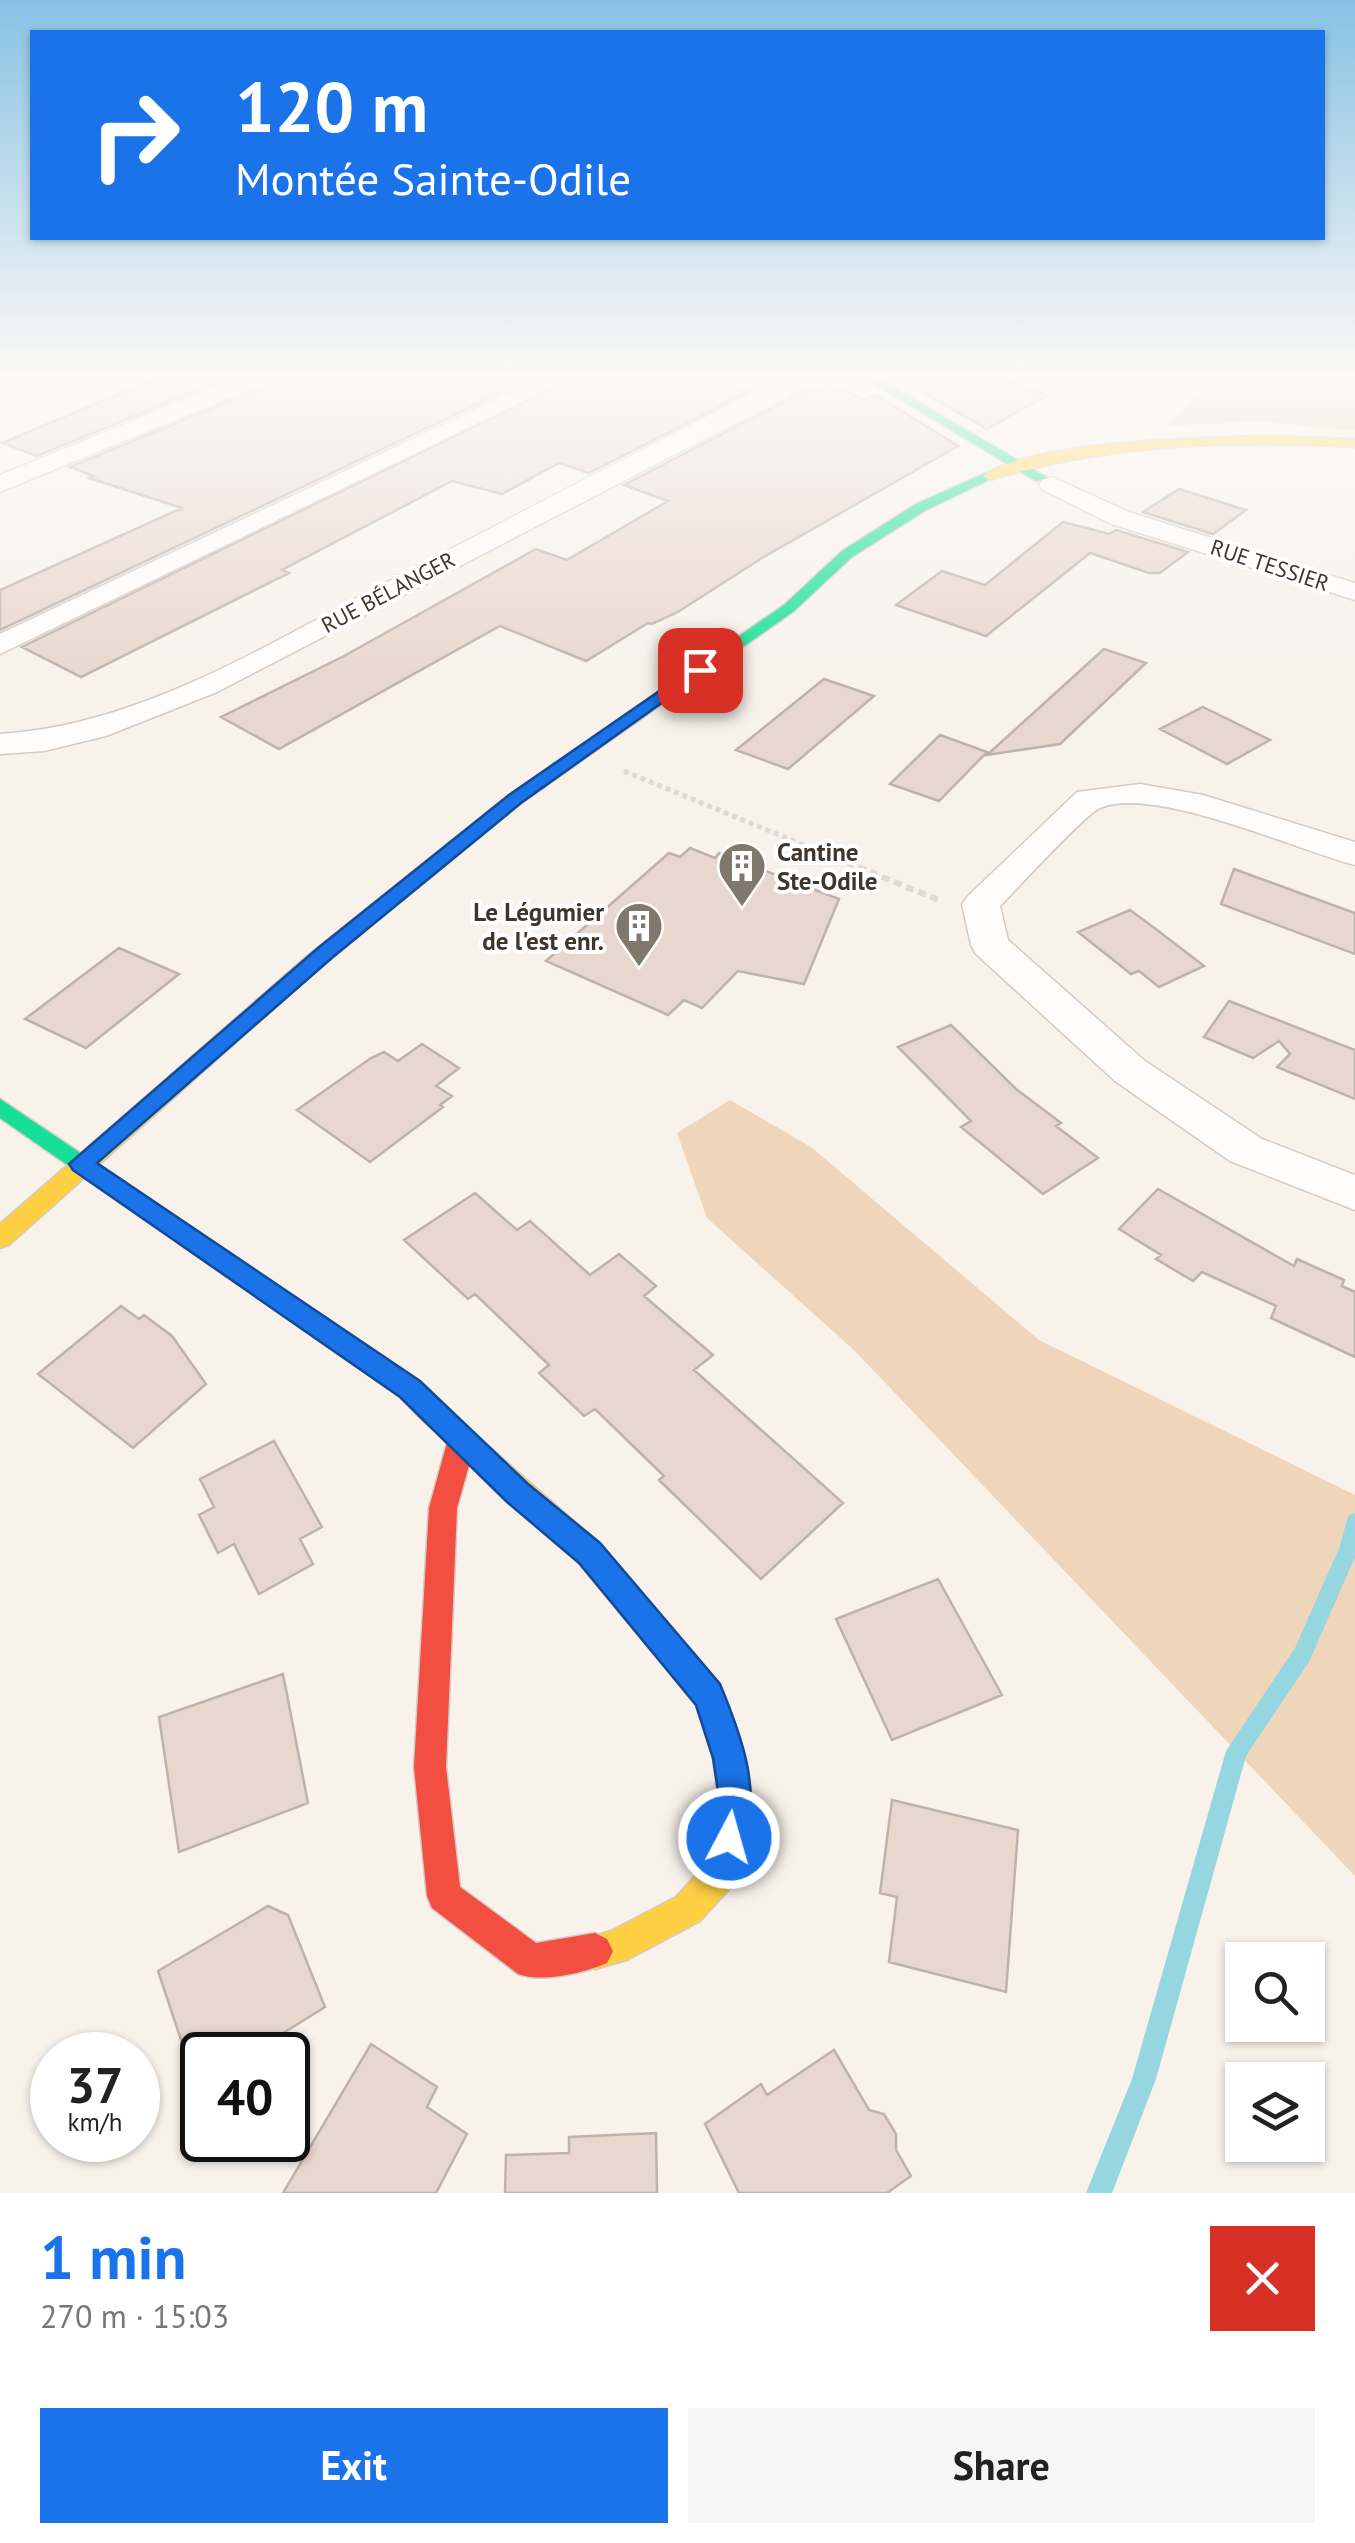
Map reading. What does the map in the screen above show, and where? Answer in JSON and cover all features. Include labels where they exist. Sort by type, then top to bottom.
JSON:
[{"type":"main road","points":[[0,1238],[325,952],[515,799],[789,608],[847,554],[921,506],[987,477]]},
{"type":"main road","name":"RUE TESSIER","points":[[1041,477],[1052,484]]},
{"type":"main road","points":[[1022,493],[1085,477]]},
{"type":"main road","points":[[789,608],[852,582]]},
{"type":"main road","points":[[0,1108],[410,1389],[589,1553],[708,1696],[730,1758],[736,1804],[722,1873],[688,1910],[615,1948],[532,1961],[444,1896],[430,1767],[443,1508],[462,1440]]},
{"type":"street","points":[[0,645],[351,477]]},
{"type":"street","name":"RUE BÉLANGER","points":[[0,744],[62,740],[161,704],[287,645],[608,477]]},
{"type":"street","name":"RUE TESSIER","points":[[1052,484],[1120,518],[1355,592]]},
{"type":"street","points":[[1355,854],[1191,802],[1140,794],[1088,800],[981,904],[987,932],[1130,1071],[1246,1150],[1355,1193]]},
{"type":"path","points":[[581,753],[987,932]]},
{"type":"shaded area","points":[[730,1100],[811,1147],[1039,1340],[1355,1495],[1355,1876],[855,1351],[707,1218],[677,1133]]},
{"type":"building","points":[[323,477],[0,630],[0,590],[182,508],[89,478]]},
{"type":"building","points":[[370,477],[533,477],[502,494],[452,481],[282,570],[289,573],[81,677],[22,647]]},
{"type":"building","points":[[639,477],[903,477],[762,558],[678,612],[648,623],[586,661],[500,626],[279,749],[221,717],[344,656],[536,549],[567,560],[668,501],[624,485]]},
{"type":"building","points":[[1179,489],[1246,510],[1213,534],[1143,512]]},
{"type":"building","points":[[1063,522],[1109,534],[1116,530],[1188,552],[1160,573],[1149,573],[1090,553],[986,636],[896,605],[942,571],[985,585]]},
{"type":"building","points":[[1104,649],[1146,663],[1060,744],[987,755]]},
{"type":"building","points":[[824,679],[874,696],[788,769],[736,750]]},
{"type":"building","points":[[1203,707],[1270,740],[1227,764],[1160,729]]},
{"type":"building","points":[[940,735],[987,752],[939,801],[890,784]]},
{"type":"building","name":"Cantine Ste-Odile","points":[[690,848],[715,858],[719,853],[839,899],[804,984],[738,971],[702,1008],[684,1000],[668,1015],[546,961],[669,853],[680,857]]},
{"type":"building","points":[[1234,869],[1355,913],[1355,954],[1221,904]]},
{"type":"building","points":[[1130,910],[1204,966],[1159,987],[1139,971],[1131,974],[1078,932]]},
{"type":"building","points":[[119,948],[179,974],[86,1048],[25,1019]]},
{"type":"building","points":[[1229,1001],[1355,1050],[1355,1099],[1277,1067],[1290,1054],[1279,1041],[1253,1058],[1204,1037]]},
{"type":"building","points":[[951,1025],[1016,1089],[1061,1123],[1056,1126],[1098,1158],[1043,1194],[961,1127],[971,1121],[898,1047]]},
{"type":"building","points":[[422,1044],[459,1068],[436,1086],[452,1096],[370,1162],[297,1110],[371,1058],[384,1052],[398,1061]]},
{"type":"building","points":[[1158,1189],[1294,1266],[1297,1259],[1344,1280],[1342,1286],[1355,1292],[1355,1357],[1271,1318],[1276,1306],[1202,1272],[1193,1281],[1156,1259],[1161,1255],[1119,1229]]},
{"type":"building","points":[[475,1193],[517,1230],[530,1221],[590,1275],[619,1254],[656,1286],[644,1296],[713,1355],[694,1370],[843,1503],[761,1579],[659,1480],[664,1476],[595,1409],[584,1416],[539,1373],[549,1365],[475,1294],[468,1299],[404,1240]]},
{"type":"building","points":[[121,1306],[139,1319],[144,1315],[172,1336],[206,1384],[133,1448],[38,1374]]},
{"type":"building","points":[[274,1441],[322,1527],[300,1539],[313,1564],[259,1594],[234,1544],[218,1553],[199,1515],[214,1507],[200,1479]]},
{"type":"building","points":[[938,1579],[1002,1695],[892,1740],[836,1619]]},
{"type":"building","points":[[283,1674],[308,1803],[179,1852],[159,1717]]},
{"type":"building","points":[[892,1800],[1018,1830],[1006,1992],[889,1962],[897,1897],[880,1893]]},
{"type":"building","points":[[268,1906],[288,1915],[325,2007],[285,2032],[180,2032],[180,2037],[158,1971]]},
{"type":"building","points":[[371,2044],[437,2087],[427,2107],[467,2134],[436,2193],[283,2193],[301,2162],[310,2162],[310,2147]]},
{"type":"building","points":[[834,2050],[869,2110],[884,2114],[896,2134],[896,2150],[911,2176],[887,2193],[739,2193],[705,2124],[761,2084],[767,2095]]},
{"type":"building","points":[[656,2133],[657,2193],[505,2193],[506,2155],[569,2153],[569,2137]]},
{"type":"waterway","points":[[1099,2193],[1144,2079],[1237,1751],[1302,1655],[1350,1546],[1355,1522]]},
{"type":"traffic: fast","points":[[312,963],[515,799],[789,608],[847,554],[921,507],[987,477]]},
{"type":"traffic: fast","points":[[0,1107],[410,1389],[448,1426]]},
{"type":"traffic: slow","points":[[0,1238],[312,963]]},
{"type":"traffic: slow","points":[[462,1440],[589,1553],[709,1696],[729,1758],[736,1804],[721,1873],[688,1909],[615,1948],[595,1951]]},
{"type":"traffic: jam","points":[[448,1426],[462,1440],[443,1508],[430,1767],[444,1896],[531,1961],[595,1951]]},
{"type":"place","name":"Cantine Ste-Odile","points":[[742,908]]},
{"type":"place","name":"Le Légumier de l'est enr.","points":[[639,968]]},
{"type":"route","points":[[700,670],[515,799],[325,952],[81,1164],[410,1389],[518,1493],[589,1553],[708,1696],[730,1758],[736,1804],[729,1838]]}]
